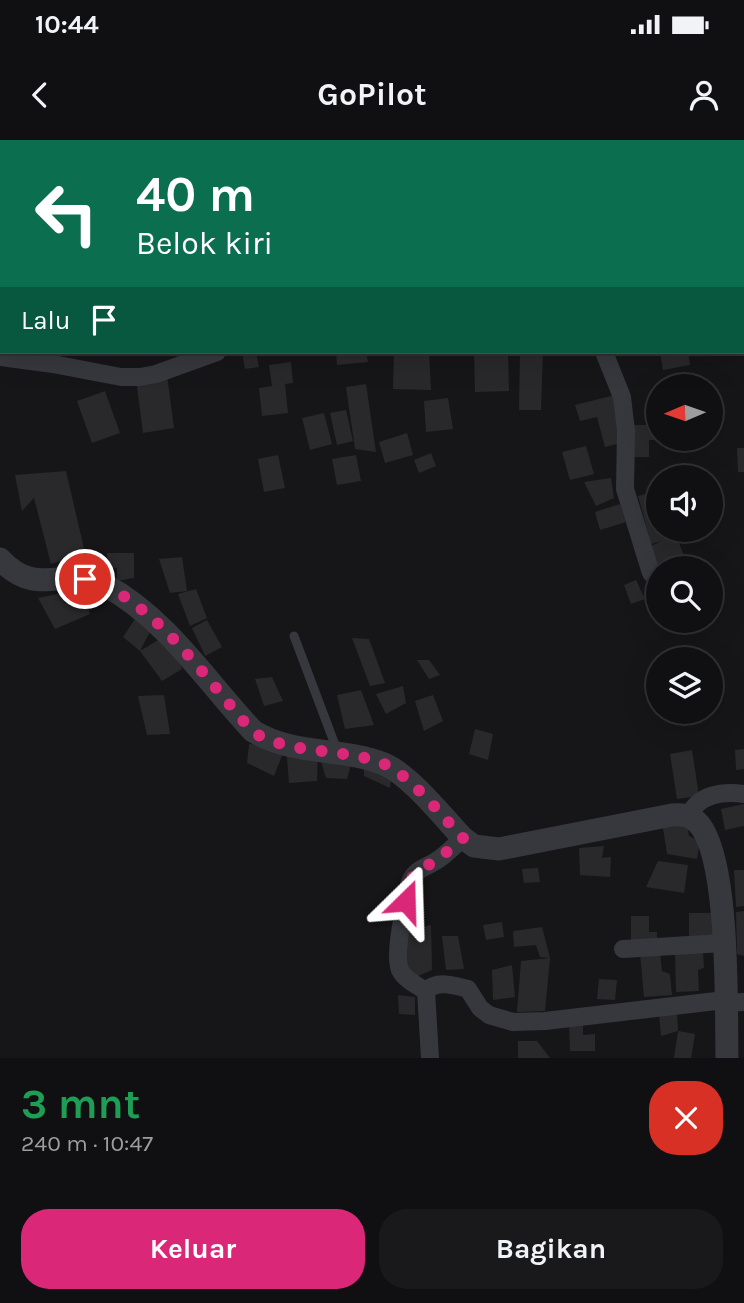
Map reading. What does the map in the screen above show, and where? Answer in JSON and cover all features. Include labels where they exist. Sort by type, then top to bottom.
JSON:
[{"type":"street","points":[[0,357],[121,377],[140,377],[211,354]]},
{"type":"street","points":[[605,354],[622,397],[626,431],[625,489],[646,557]]},
{"type":"street","points":[[0,559],[22,578],[34,581],[85,579],[101,583],[130,600],[168,634],[253,732],[286,746],[364,759],[392,769],[406,779],[463,838],[474,845],[499,849],[672,815],[689,816],[705,833],[714,858],[732,1002],[727,1058]]},
{"type":"street","points":[[689,816],[699,802],[719,793],[744,794]]},
{"type":"street","points":[[426,991],[409,980],[399,968],[400,931],[410,882],[420,869],[436,861],[463,838]]},
{"type":"street","points":[[623,948],[723,943]]},
{"type":"street","points":[[426,991],[432,986],[444,984],[468,989],[480,1008],[489,1015],[513,1023],[732,1002]]},
{"type":"street","points":[[426,991],[430,1058]]},
{"type":"lane","points":[[294,636],[339,755]]},
{"type":"building","points":[[242,354],[256,354],[259,367],[245,369]]},
{"type":"building","points":[[336,354],[366,354],[368,362],[337,365]]},
{"type":"building","points":[[394,354],[429,354],[431,390],[393,389]]},
{"type":"building","points":[[474,354],[508,354],[509,391],[475,392]]},
{"type":"building","points":[[520,354],[543,354],[541,410],[519,410]]},
{"type":"building","points":[[660,354],[688,354],[690,365],[663,370]]},
{"type":"building","points":[[291,362],[293,383],[285,384],[288,413],[262,416],[259,388],[272,386],[269,365]]},
{"type":"building","points":[[167,375],[174,428],[143,433],[136,379]]},
{"type":"building","points":[[366,384],[376,452],[355,449],[346,387]]},
{"type":"building","points":[[105,391],[120,433],[92,443],[77,401]]},
{"type":"building","points":[[615,395],[621,443],[605,447],[597,417],[580,421],[575,405]]},
{"type":"building","points":[[448,398],[453,429],[426,432],[424,401]]},
{"type":"building","points":[[346,410],[353,441],[337,445],[330,413]]},
{"type":"building","points":[[324,413],[332,444],[310,450],[302,418]]},
{"type":"building","points":[[633,425],[646,425],[646,452],[649,452],[649,457],[634,457]]},
{"type":"building","points":[[407,433],[413,455],[385,463],[379,442]]},
{"type":"building","points":[[586,446],[594,474],[570,480],[562,452]]},
{"type":"building","points":[[737,448],[744,448],[744,472],[738,472]]},
{"type":"building","points":[[431,453],[436,466],[419,473],[414,460]]},
{"type":"building","points":[[278,455],[285,488],[264,492],[258,459]]},
{"type":"building","points":[[356,455],[361,481],[337,485],[332,459]]},
{"type":"building","points":[[66,471],[85,553],[51,564],[34,498],[22,511],[15,475]]},
{"type":"building","points":[[611,478],[614,498],[596,506],[584,482]]},
{"type":"building","points":[[646,494],[646,526],[638,496]]},
{"type":"building","points":[[620,504],[626,522],[600,530],[595,512]]},
{"type":"building","points":[[660,542],[679,542],[684,556],[654,556],[651,546]]},
{"type":"building","points":[[107,553],[134,553],[134,578],[117,581],[117,568],[108,567]]},
{"type":"building","points":[[182,557],[187,591],[170,593],[159,559]]},
{"type":"building","points":[[636,580],[645,599],[631,604],[624,585]]},
{"type":"building","points":[[82,589],[90,614],[55,629],[38,598]]},
{"type":"building","points":[[196,589],[207,618],[190,626],[178,594]]},
{"type":"building","points":[[137,616],[155,622],[140,651],[123,637]]},
{"type":"building","points":[[207,620],[222,647],[205,656],[192,628]]},
{"type":"building","points":[[168,634],[182,669],[162,681],[140,651]]},
{"type":"building","points":[[352,638],[369,639],[385,683],[370,686]]},
{"type":"building","points":[[417,660],[429,660],[440,675],[429,679]]},
{"type":"building","points":[[272,677],[283,701],[264,706],[255,679]]},
{"type":"building","points":[[403,686],[406,703],[386,714],[376,694]]},
{"type":"building","points":[[361,690],[374,725],[345,729],[337,695]]},
{"type":"building","points":[[164,695],[170,734],[147,735],[138,696]]},
{"type":"building","points":[[433,695],[443,721],[424,731],[415,701]]},
{"type":"building","points":[[475,729],[493,734],[488,760],[469,754]]},
{"type":"building","points":[[249,744],[286,746],[274,776],[247,763]]},
{"type":"building","points":[[286,746],[318,752],[317,781],[289,783]]},
{"type":"building","points":[[744,749],[744,769],[736,770],[735,750]]},
{"type":"building","points":[[692,750],[699,796],[677,799],[670,754]]},
{"type":"building","points":[[318,752],[353,757],[347,779],[326,778]]},
{"type":"building","points":[[394,758],[390,788],[364,776],[364,759]]},
{"type":"building","points":[[744,804],[744,826],[725,830],[721,809]]},
{"type":"building","points":[[687,824],[689,836],[700,841],[697,859],[667,854],[663,828]]},
{"type":"building","points":[[604,846],[602,858],[611,857],[610,877],[580,875],[579,848]]},
{"type":"building","points":[[658,861],[688,865],[684,893],[646,887]]},
{"type":"building","points":[[538,868],[540,882],[524,883],[522,869]]},
{"type":"building","points":[[734,870],[744,870],[744,906],[736,907]]},
{"type":"building","points":[[744,911],[744,956],[737,954],[736,912]]},
{"type":"building","points":[[689,913],[718,913],[719,936],[689,936]]},
{"type":"building","points":[[631,916],[649,916],[649,932],[657,932],[657,942],[631,942]]},
{"type":"building","points":[[502,922],[504,937],[486,940],[483,925]]},
{"type":"building","points":[[431,925],[432,970],[409,980],[400,931]]},
{"type":"building","points":[[542,927],[550,958],[540,957],[536,945],[514,947],[513,931]]},
{"type":"building","points":[[442,936],[458,936],[464,969],[446,970]]},
{"type":"building","points":[[703,951],[704,968],[698,970],[699,991],[676,992],[675,952]]},
{"type":"building","points":[[660,952],[662,971],[670,974],[672,995],[644,997],[640,954]]},
{"type":"building","points":[[550,958],[545,1011],[517,1012],[521,961]]},
{"type":"building","points":[[512,965],[515,997],[493,1000],[492,970]]},
{"type":"building","points":[[599,979],[617,980],[615,1000],[597,999]]},
{"type":"building","points":[[398,995],[415,997],[415,1015],[399,1014]]},
{"type":"building","points":[[677,1012],[678,1031],[661,1036],[659,1014]]},
{"type":"building","points":[[583,1022],[583,1035],[595,1034],[595,1051],[570,1051],[569,1023]]},
{"type":"building","points":[[678,1031],[695,1034],[691,1058],[674,1058]]},
{"type":"building","points":[[518,1041],[537,1041],[550,1058],[518,1058]]},
{"type":"route","points":[[85,579],[101,583],[130,600],[155,622],[253,732],[286,746],[382,764],[406,779],[463,838],[436,861],[413,875],[406,901]]}]
